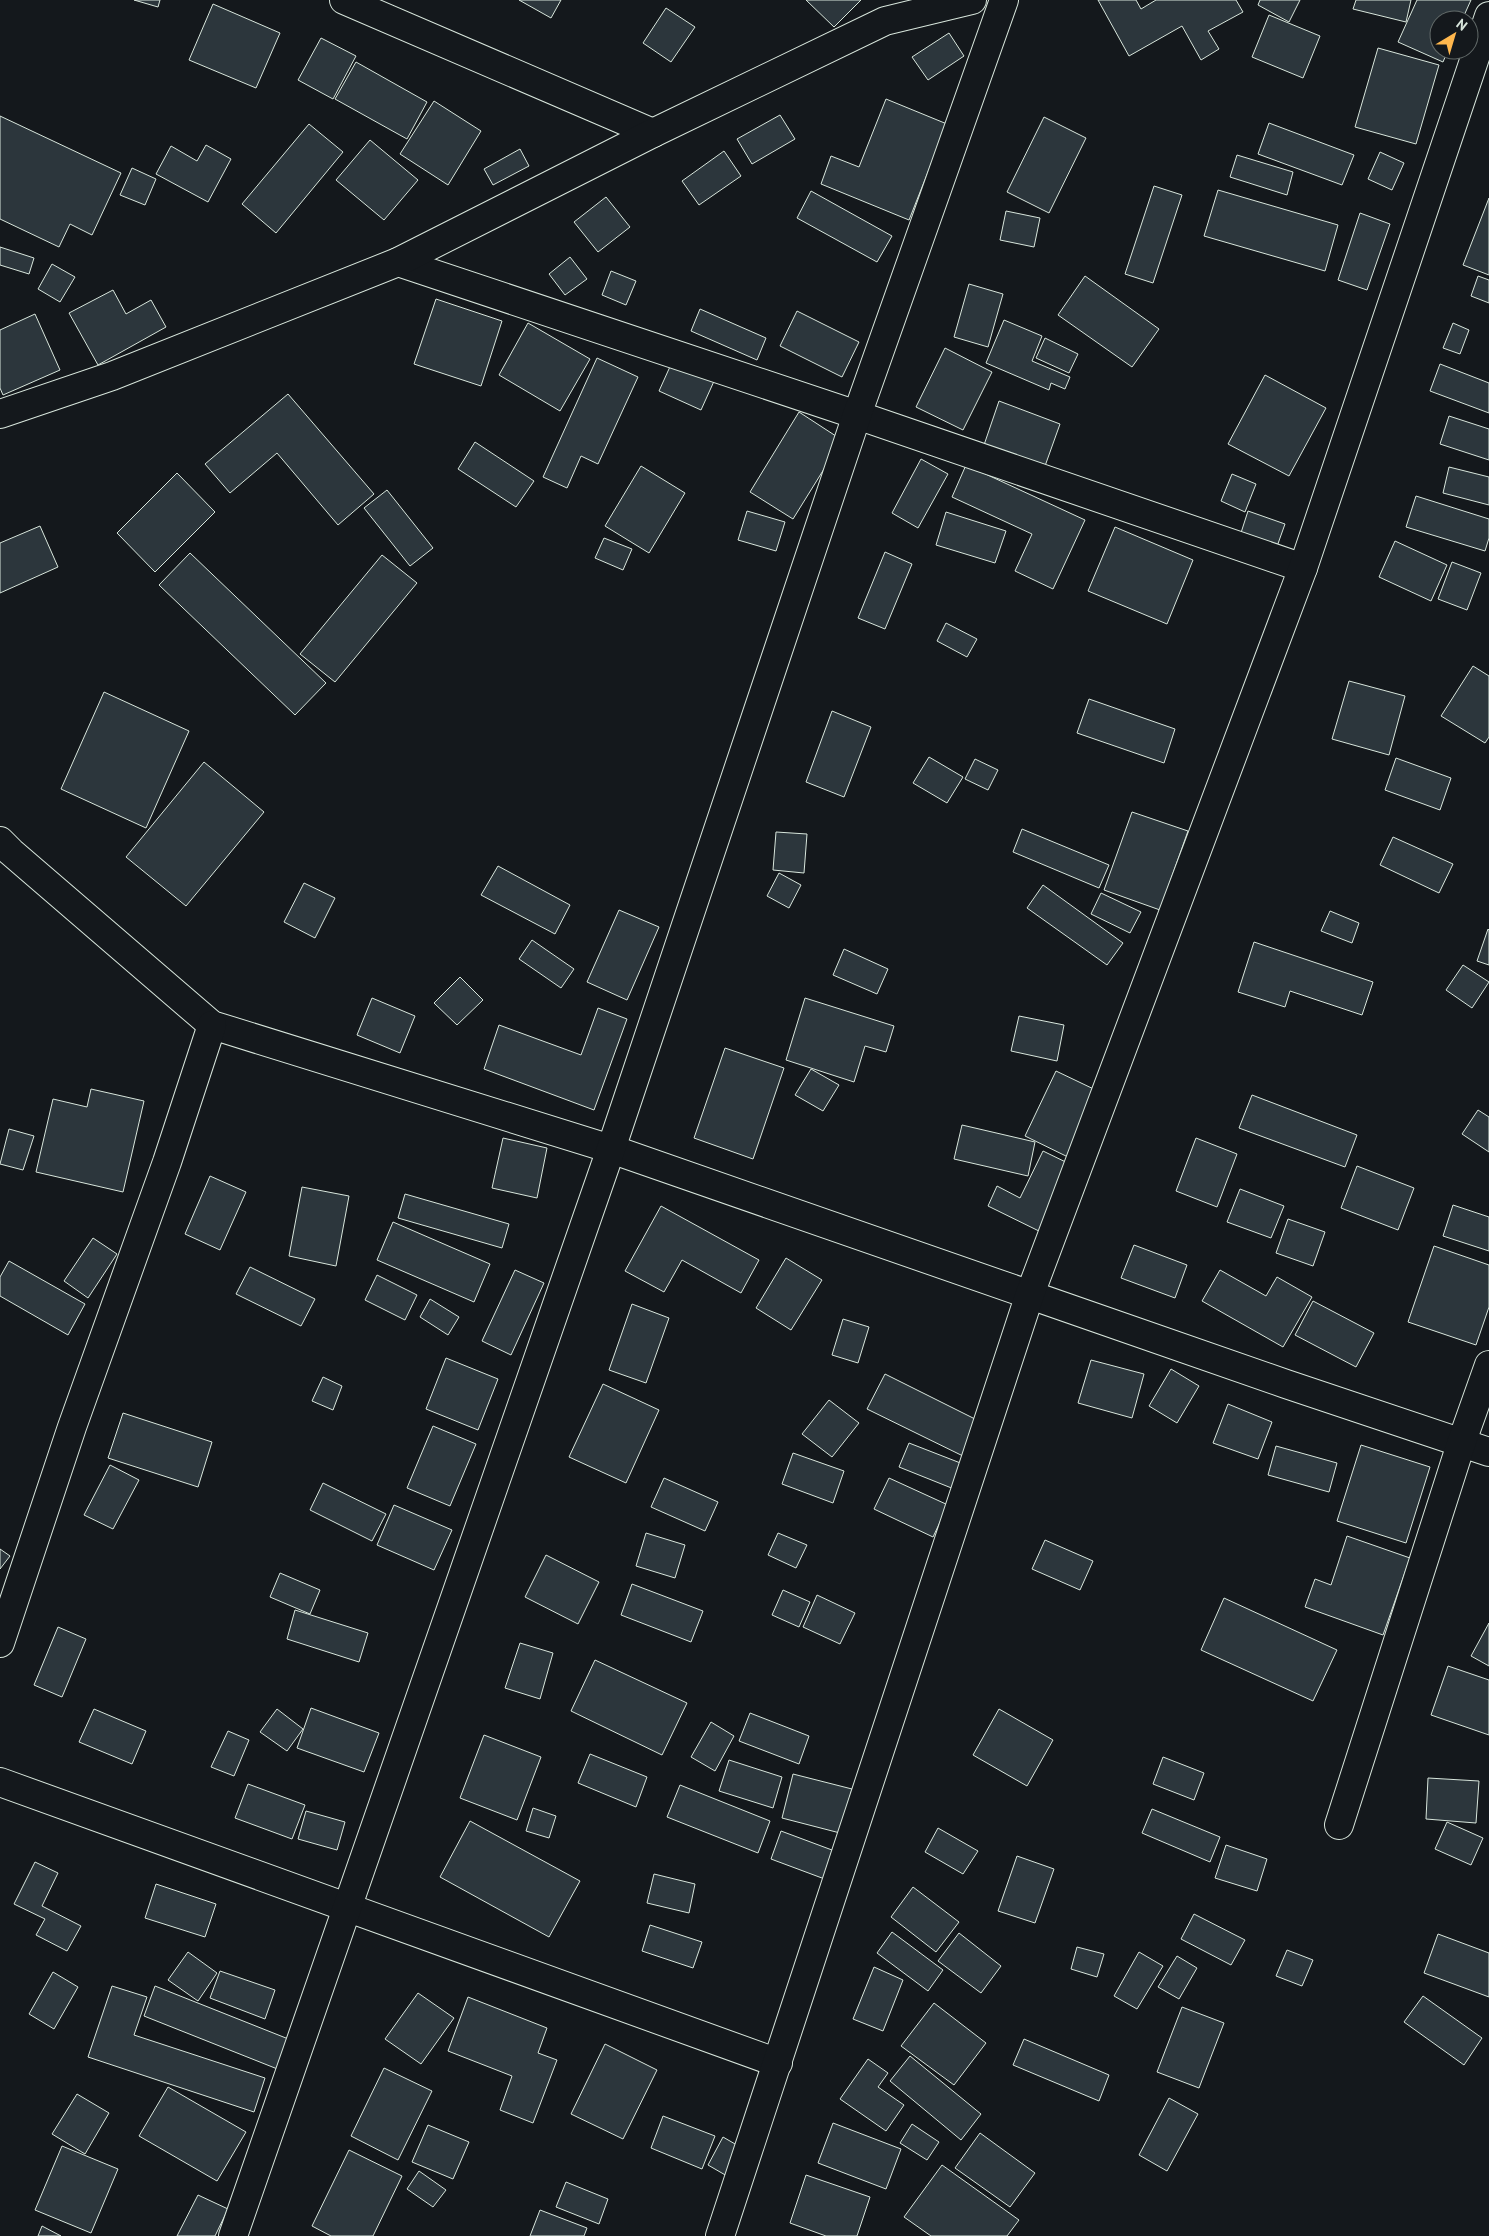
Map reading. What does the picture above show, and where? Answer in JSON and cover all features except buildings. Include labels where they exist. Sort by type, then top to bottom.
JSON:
[{"type":"street","points":[[344,0],[652,133]]},
{"type":"street","points":[[0,414],[112,376],[398,262],[652,133],[885,21],[972,0]]},
{"type":"street","points":[[233,2236],[611,1149],[857,415],[1004,0]]},
{"type":"street","points":[[720,2236],[1030,1294],[1303,568],[1489,16]]},
{"type":"street","points":[[398,262],[857,415],[1303,568]]},
{"type":"street","points":[[0,841],[10,852],[212,1025],[611,1149],[1461,1444],[1489,1452]]},
{"type":"street","points":[[0,1643],[72,1427],[167,1162],[212,1025]]},
{"type":"street","points":[[1339,1825],[1461,1444],[1489,1365]]},
{"type":"street","points":[[0,1782],[778,2063]]}]
